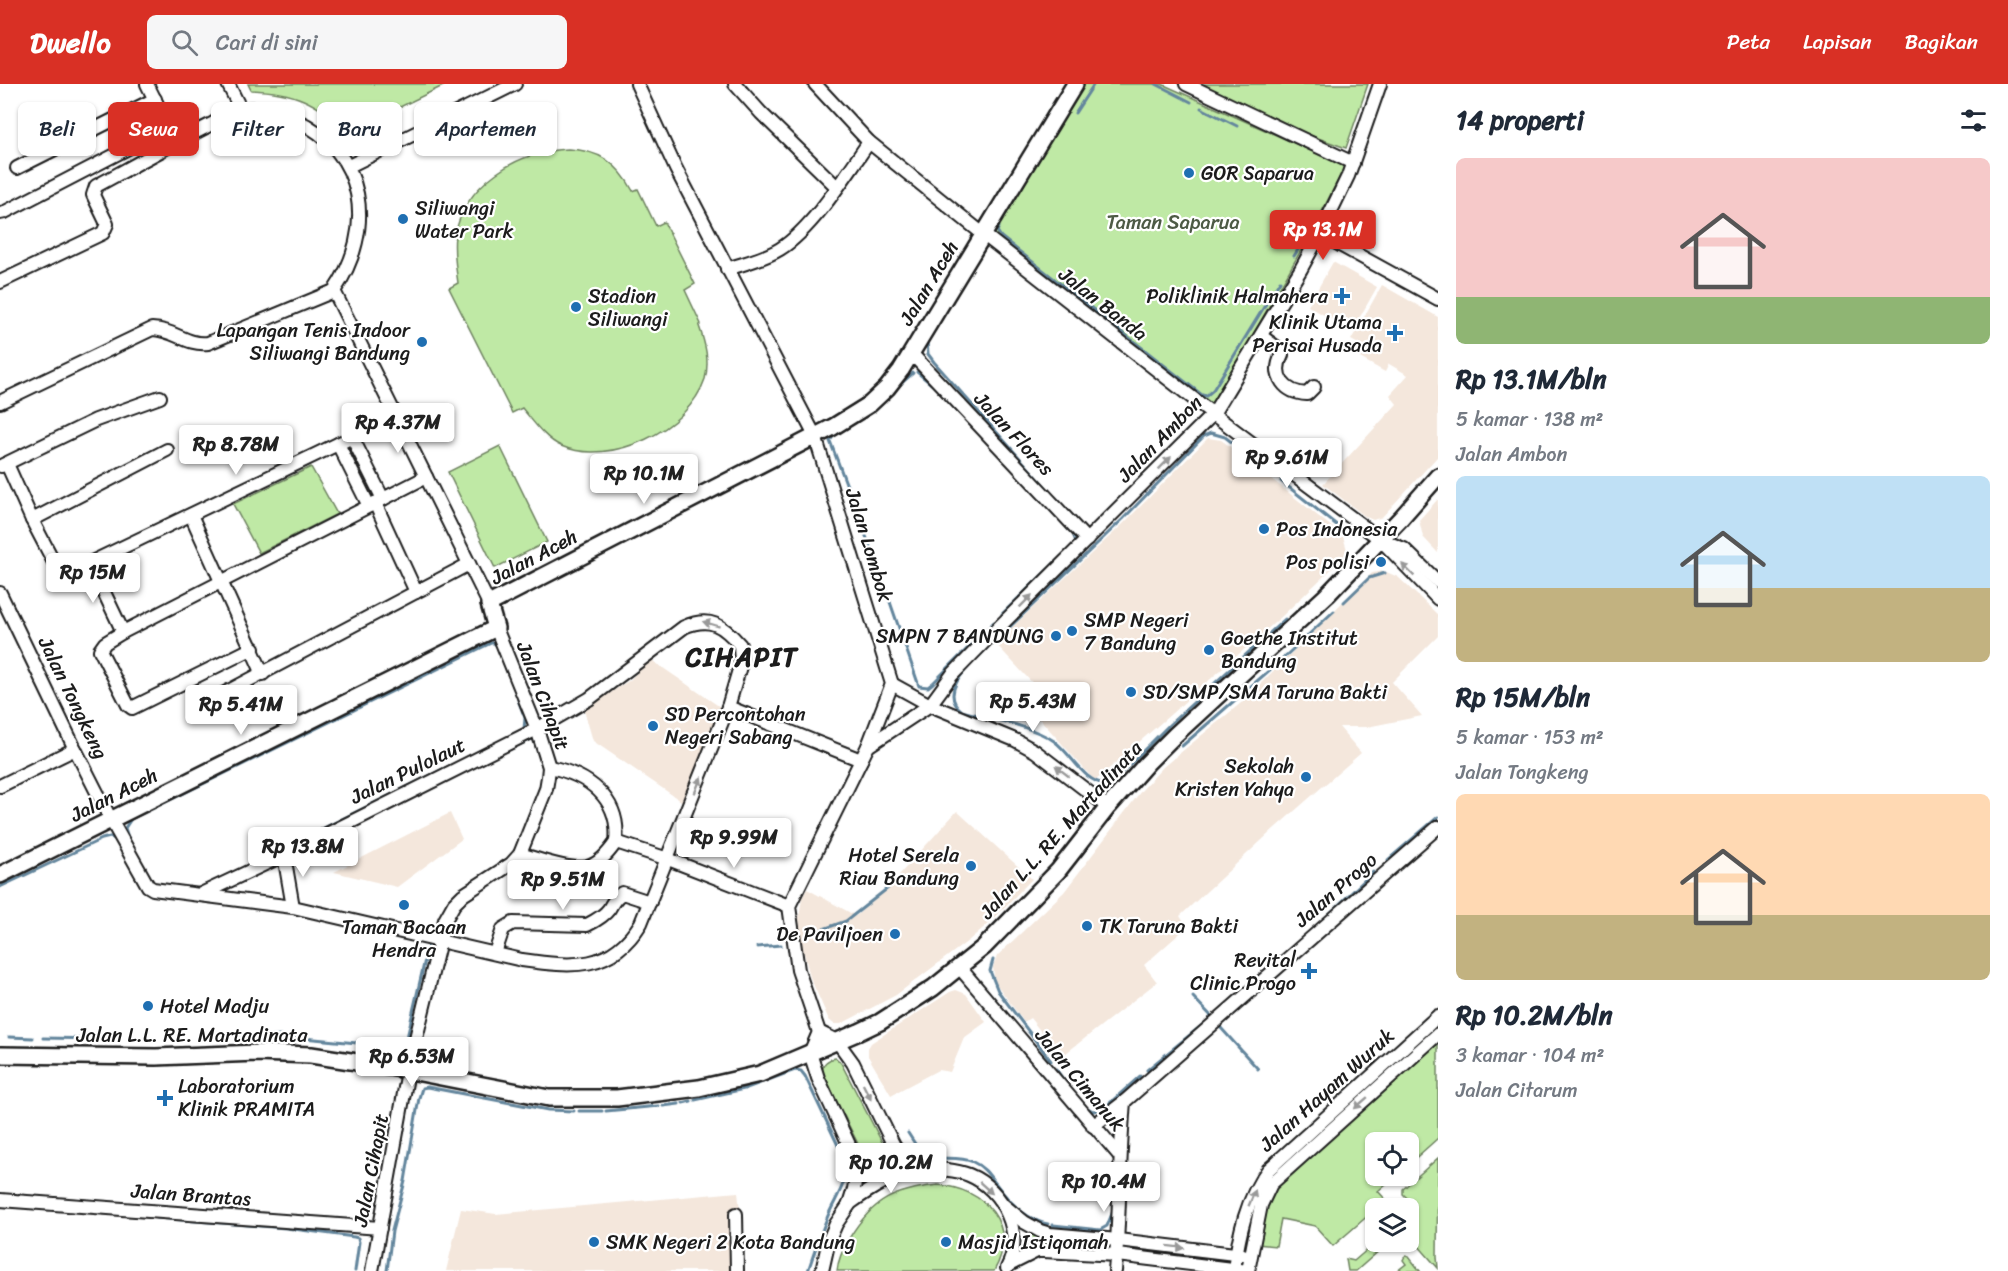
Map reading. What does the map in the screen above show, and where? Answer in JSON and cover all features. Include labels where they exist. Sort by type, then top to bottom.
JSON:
[{"type":"main road","name":"Jalan Aceh","points":[[0,875],[496,628],[489,604],[815,436],[870,404],[887,388],[912,354],[1076,84]]},
{"type":"main road","name":"Jalan L.L. RE. Martadinata","points":[[0,1055],[156,1057],[288,1053],[323,1056],[549,1098],[617,1098],[699,1088],[759,1074],[859,1032],[914,1002],[984,947],[1050,879],[1108,807],[1175,735],[1299,622],[1438,476]]},
{"type":"street","points":[[147,84],[156,102]]},
{"type":"street","points":[[228,84],[237,102]]},
{"type":"street","points":[[349,166],[515,84]]},
{"type":"street","name":"Jalan Lombok","points":[[637,84],[676,169],[815,436],[892,684]]},
{"type":"street","points":[[735,84],[761,113],[837,187]]},
{"type":"street","name":"Jalan Banda","points":[[815,84],[869,142],[1213,414],[1380,539],[1438,599]]},
{"type":"street","points":[[1186,84],[1353,163]]},
{"type":"street","name":"Jalan Ambon","points":[[868,746],[930,705],[952,675],[1213,414],[1320,234],[1353,163],[1380,84]]},
{"type":"street","points":[[17,168],[155,99]]},
{"type":"street","points":[[0,402],[152,328],[170,332],[195,344],[208,343],[334,291],[351,260],[357,241],[359,222],[357,193],[349,166],[328,141],[305,124]]},
{"type":"street","points":[[728,269],[780,249],[797,235],[837,187],[869,142]]},
{"type":"street","points":[[0,213],[113,156]]},
{"type":"street","points":[[0,282],[103,233],[107,224],[93,195],[96,186],[151,156]]},
{"type":"street","points":[[1320,234],[1438,299]]},
{"type":"street","points":[[334,291],[489,604]]},
{"type":"street","points":[[1261,336],[1279,349],[1282,355],[1277,370],[1279,380],[1297,394],[1307,394],[1314,387]]},
{"type":"street","name":"Jalan Flores","points":[[912,354],[1088,540]]},
{"type":"street","points":[[160,397],[96,420],[3,465],[62,573],[67,574],[396,416]]},
{"type":"street","points":[[352,437],[376,503],[416,592]]},
{"type":"street","points":[[338,444],[376,503]]},
{"type":"street","points":[[32,520],[167,450]]},
{"type":"street","points":[[253,648],[132,708],[128,705],[100,650],[105,643],[123,632],[426,477]]},
{"type":"street","points":[[191,515],[263,674]]},
{"type":"street","name":"Jalan Banda","points":[[1380,539],[1404,549],[1438,582]]},
{"type":"street","points":[[90,563],[123,632]]},
{"type":"street","points":[[220,695],[469,564]]},
{"type":"street","name":"Jalan Tongkeng","points":[[0,593],[111,820],[148,886],[153,889],[199,895]]},
{"type":"street","name":"Jalan Pulolaut","points":[[199,895],[537,729],[590,699],[684,627],[702,621],[720,626],[740,645],[741,663],[728,707]]},
{"type":"street","name":"Jalan Cihapit","points":[[372,1271],[408,1071],[445,920],[454,904],[463,895],[511,864],[520,854],[546,789],[549,767],[537,729],[496,628]]},
{"type":"street","points":[[822,1271],[829,1240],[836,1224],[849,1205],[858,1164],[818,1078],[810,1053],[819,1032],[798,970],[789,906],[868,746],[892,684],[930,705],[1015,740],[1035,751],[1108,807]]},
{"type":"street","points":[[199,895],[293,907],[495,953],[559,965],[580,965],[613,955],[633,936],[669,859],[728,707],[861,760]]},
{"type":"street","points":[[0,786],[75,748]]},
{"type":"street","points":[[520,854],[566,866],[588,867],[610,852],[616,842],[618,830],[612,812],[596,787],[579,775],[549,767]]},
{"type":"street","name":"Jalan Progo","points":[[1094,1126],[1438,827]]},
{"type":"street","points":[[616,842],[669,859],[789,906]]},
{"type":"street","points":[[284,855],[293,907]]},
{"type":"street","points":[[495,953],[503,929],[513,923],[587,925],[609,910],[612,902],[622,893],[650,902]]},
{"type":"street","name":"Jalan Cimanuk","points":[[960,968],[1119,1156],[1118,1240],[1115,1271]]},
{"type":"street","name":"Jalan Hayam Wuruk","points":[[1248,1271],[1265,1194],[1278,1176],[1315,1136],[1401,1059],[1438,1017]]},
{"type":"street","points":[[819,1032],[837,1041],[853,1063],[900,1154],[927,1169]]},
{"type":"street","name":"Jalan Hayam Wuruk","points":[[1401,1059],[1438,1034]]},
{"type":"street","points":[[1119,1156],[1124,1102]]},
{"type":"street","name":"Jalan Hayam Wuruk","points":[[1232,1270],[1246,1212],[1262,1179],[1280,1158],[1315,1136]]},
{"type":"street","points":[[858,1164],[869,1169],[877,1169],[886,1165],[894,1146]]},
{"type":"street","points":[[849,1205],[887,1179],[904,1173],[927,1169],[957,1172],[970,1176],[987,1188],[1002,1204],[1040,1231],[1050,1234],[1251,1256]]},
{"type":"street","name":"Jalan Brantas","points":[[0,1200],[380,1228]]},
{"type":"street","points":[[1002,1204],[1012,1227],[1013,1240],[1007,1268]]},
{"type":"street","points":[[736,1214],[737,1271]]},
{"type":"street","points":[[1037,1251],[1033,1246],[1033,1239],[1040,1231]]},
{"type":"street","points":[[1007,1268],[1037,1251],[1117,1255],[1248,1271]]},
{"type":"shaded area","name":"Poliklinik Halmahera","points":[[1333,262],[1377,287],[1352,331],[1308,306]]},
{"type":"shaded area","points":[[1382,285],[1438,317],[1438,456],[1382,517],[1373,520],[1323,484],[1397,404],[1390,395],[1408,375],[1389,364],[1385,372],[1360,358],[1366,348],[1351,340]]},
{"type":"shaded area","points":[[1208,438],[1221,440],[1239,453],[1343,536],[1347,550],[1344,557],[1281,617],[1095,781],[1039,718],[1053,705],[995,643],[1122,525]]},
{"type":"shaded area","points":[[1438,499],[1438,553],[1423,537],[1419,520]]},
{"type":"shaded area","points":[[1384,571],[1398,577],[1438,615],[1438,636],[1392,682],[1422,716],[1367,727],[1339,727],[1361,753],[1275,828],[1180,916],[1187,927],[1144,965],[1157,982],[1061,1057],[1030,1018],[1024,1022],[995,982],[993,967],[997,956],[1064,892],[1141,791],[1163,767],[1241,703],[1372,573]]},
{"type":"shaded area","name":"SD Percontohan Negeri Sabang","points":[[650,659],[723,709],[684,803],[593,741],[584,710],[630,680]]},
{"type":"shaded area","points":[[957,811],[1032,879],[968,941],[896,995],[841,1024],[834,1024],[829,1020],[810,977],[801,941],[799,918],[802,898],[807,889],[856,916],[890,885]]},
{"type":"shaded area","points":[[450,813],[462,839],[397,887],[334,872]]},
{"type":"shaded area","points":[[956,990],[966,994],[986,1022],[964,1038],[950,1072],[938,1070],[891,1095],[868,1056],[871,1043]]},
{"type":"shaded area","name":"SMK Negeri 2 Kota Bandung","points":[[738,1192],[740,1211],[736,1271],[446,1271],[461,1209],[496,1214]]},
{"type":"green space","points":[[248,84],[447,84],[402,106],[402,102],[317,102],[317,107],[294,96],[251,90]]},
{"type":"green space","name":"Taman Saparua","points":[[1076,84],[1162,84],[1345,166],[1312,231],[1212,407],[989,233]]},
{"type":"green space","points":[[1198,84],[1368,84],[1346,148],[1287,127]]},
{"type":"green space","name":"Stadion Siliwangi","points":[[557,150],[589,152],[606,160],[621,173],[633,191],[638,189],[656,226],[664,222],[695,284],[685,290],[701,324],[699,326],[705,345],[707,359],[705,379],[696,397],[682,414],[665,428],[645,439],[602,452],[581,451],[561,446],[545,434],[522,408],[512,413],[449,288],[458,283],[454,242],[460,217],[469,201],[481,186],[512,164],[530,156],[557,156]]},
{"type":"green space","points":[[500,446],[547,542],[495,568],[448,472]]},
{"type":"green space","points":[[311,467],[337,514],[259,553],[233,504]]},
{"type":"green space","points":[[1438,1040],[1438,1138],[1419,1155],[1419,1132],[1365,1132],[1365,1186],[1384,1186],[1378,1191],[1384,1198],[1365,1198],[1365,1218],[1333,1246],[1315,1226],[1281,1219],[1276,1246],[1257,1244],[1266,1190]]},
{"type":"green space","points":[[836,1058],[841,1063],[886,1150],[884,1157],[876,1163],[866,1160],[822,1071],[826,1062]]},
{"type":"green space","points":[[1438,1158],[1438,1268],[1419,1246],[1419,1198],[1407,1198],[1403,1194],[1403,1189],[1406,1186],[1419,1186],[1419,1175]]},
{"type":"green space","points":[[938,1185],[970,1193],[993,1212],[1000,1225],[1003,1239],[1001,1255],[994,1271],[837,1271],[850,1237],[877,1205],[910,1190]]},
{"type":"green space","points":[[1029,1235],[1091,1240],[1093,1247],[1088,1251],[1027,1247],[1025,1240]]},
{"type":"green space","points":[[1365,1252],[1378,1252],[1356,1271],[1348,1271],[1346,1259],[1354,1261]]},
{"type":"green space","points":[[1405,1256],[1409,1257],[1420,1271],[1397,1271],[1406,1264],[1403,1260]]},
{"type":"waterway","points":[[1075,113],[1094,84]]},
{"type":"waterway","points":[[1156,84],[1191,102]]},
{"type":"waterway","points":[[1201,108],[1237,126]]},
{"type":"waterway","points":[[999,227],[997,231],[1001,237],[1206,396],[1213,390],[1280,281]]},
{"type":"waterway","points":[[1294,256],[1299,248]]},
{"type":"waterway","points":[[927,340],[928,354],[934,362],[1067,511]]},
{"type":"waterway","points":[[917,372],[936,388]]},
{"type":"waterway","points":[[897,387],[913,373]]},
{"type":"waterway","points":[[868,414],[834,435],[830,441],[880,573],[919,686],[928,687],[933,683],[994,622]]},
{"type":"waterway","points":[[994,642],[1123,519],[1204,436],[1211,433],[1225,437],[1268,470]]},
{"type":"waterway","points":[[1281,481],[1348,534]]},
{"type":"waterway","points":[[1002,614],[1076,542],[1068,529]]},
{"type":"waterway","points":[[1344,602],[1369,578],[1385,573]]},
{"type":"waterway","points":[[1182,746],[1334,611]]},
{"type":"waterway","points":[[987,648],[966,669],[955,686],[953,695],[955,703],[962,711],[1022,727],[1045,736],[1060,746],[1084,773],[1106,784],[1115,779],[1170,724],[1285,619]]},
{"type":"waterway","points":[[129,841],[125,828],[131,819],[491,643],[498,647]]},
{"type":"waterway","points":[[518,700],[525,718],[524,729]]},
{"type":"waterway","points":[[506,751],[532,739],[535,741]]},
{"type":"waterway","points":[[255,862],[451,765]]},
{"type":"waterway","points":[[372,818],[454,777]]},
{"type":"waterway","points":[[1388,860],[1438,817]]},
{"type":"waterway","points":[[0,887],[102,839],[110,837],[115,839]]},
{"type":"waterway","points":[[293,874],[292,859],[295,855]]},
{"type":"waterway","points":[[1329,914],[1373,872]]},
{"type":"waterway","points":[[818,931],[846,921],[888,888]]},
{"type":"waterway","points":[[239,1038],[282,1036],[400,1047],[406,1042],[429,942]]},
{"type":"waterway","points":[[757,947],[781,945]]},
{"type":"waterway","points":[[993,960],[990,971],[998,991],[1051,1061]]},
{"type":"waterway","points":[[1193,997],[1212,1017]]},
{"type":"waterway","points":[[1147,1070],[1223,1008]]},
{"type":"waterway","points":[[1221,1028],[1258,1069]]},
{"type":"waterway","points":[[9,1037],[33,1038]]},
{"type":"waterway","points":[[43,1038],[104,1039]]},
{"type":"waterway","points":[[1056,1069],[1068,1086]]},
{"type":"waterway","points":[[695,1100],[744,1089],[795,1070],[801,1071],[805,1076],[845,1160],[843,1184],[824,1224],[808,1271]]},
{"type":"waterway","points":[[1084,1106],[1093,1111],[1103,1109],[1140,1076]]},
{"type":"waterway","points":[[387,1271],[392,1231],[405,1181],[422,1088],[427,1087],[548,1110],[574,1111]]},
{"type":"waterway","points":[[683,1103],[691,1101]]},
{"type":"waterway","points":[[663,1106],[679,1104]]},
{"type":"waterway","points":[[606,1111],[659,1106]]},
{"type":"waterway","points":[[579,1111],[602,1111]]},
{"type":"waterway","points":[[908,1133],[919,1150],[926,1156],[961,1159],[977,1164],[986,1171],[1019,1209],[1032,1219],[1048,1224]]},
{"type":"waterway","points":[[1053,1225],[1100,1230],[1107,1226],[1113,1211]]},
{"type":"waterway","points":[[157,1218],[286,1228],[358,1238],[355,1271]]},
{"type":"place","name":"GOR Saparua","points":[[1189,173]]},
{"type":"place","name":"Siliwangi Water Park","points":[[403,219]]},
{"type":"place","name":"Poliklinik Halmahera","points":[[1342,296]]},
{"type":"place","name":"Stadion Siliwangi","points":[[576,307]]},
{"type":"place","name":"Klinik Utama Perisai Husada","points":[[1395,333]]},
{"type":"place","name":"Lapangan Tenis Indoor Siliwangi Bandung","points":[[422,342]]},
{"type":"place","name":"Pos Indonesia","points":[[1264,529]]},
{"type":"place","name":"Pos polisi","points":[[1381,562]]},
{"type":"place","name":"SMP Negeri 7 Bandung","points":[[1072,631]]},
{"type":"place","name":"SMPN 7 BANDUNG","points":[[1056,636]]},
{"type":"place","name":"Goethe Institut Bandung","points":[[1209,650]]},
{"type":"place","name":"SD/SMP/SMA Taruna Bakti","points":[[1131,692]]},
{"type":"place","name":"SD Percontohan Negeri Sabang","points":[[653,726]]},
{"type":"place","name":"Sekolah Kristen Yahya","points":[[1306,777]]},
{"type":"place","name":"Hotel Serela Riau Bandung","points":[[971,866]]},
{"type":"place","name":"Taman Bacaan Hendra","points":[[404,905]]},
{"type":"place","name":"TK Taruna Bakti","points":[[1087,926]]},
{"type":"place","name":"De Paviljoen","points":[[895,934]]},
{"type":"place","name":"Revital Clinic Progo","points":[[1309,971]]},
{"type":"place","name":"Hotel Madju","points":[[148,1006]]},
{"type":"place","name":"Laboratorium Klinik PRAMITA","points":[[165,1098]]},
{"type":"place","name":"SMK Negeri 2 Kota Bandung","points":[[594,1242]]},
{"type":"place","name":"Masjid Istiqomah","points":[[946,1242]]},
{"type":"district","name":"CIHAPIT","points":[[742,657]]}]
